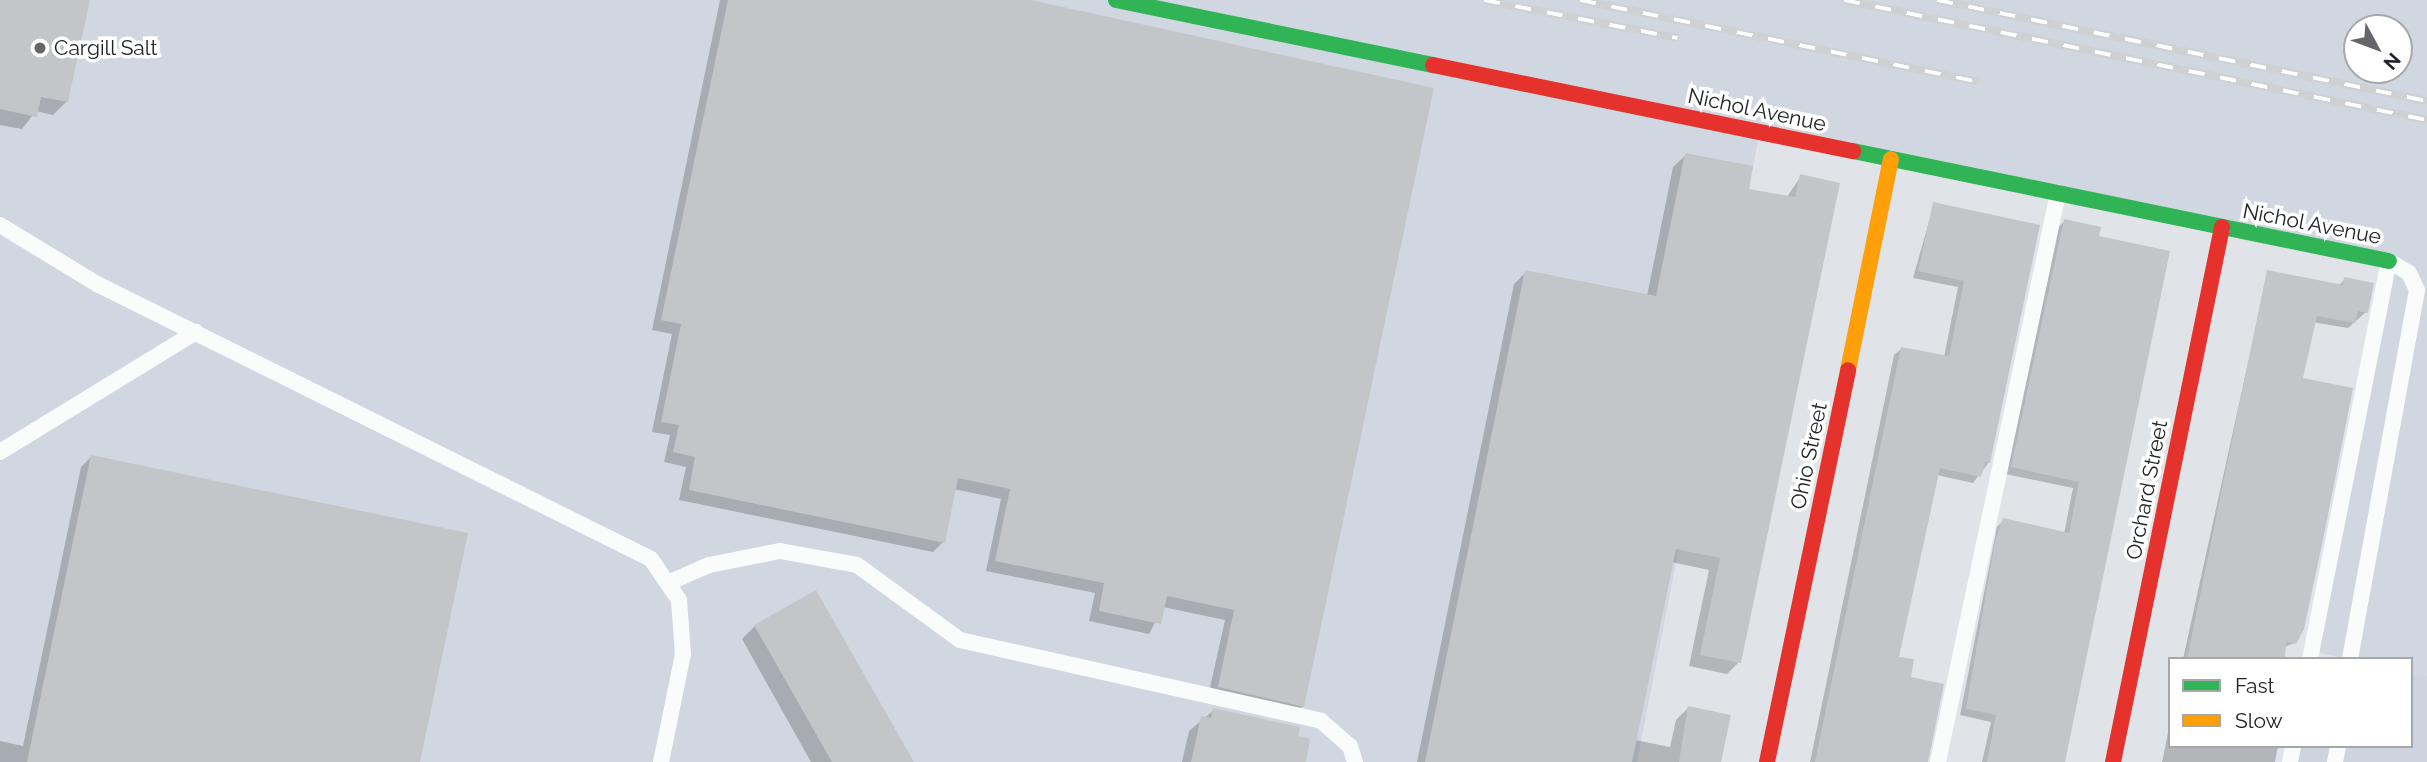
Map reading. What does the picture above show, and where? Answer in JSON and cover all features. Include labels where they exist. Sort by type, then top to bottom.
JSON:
[{"type":"street","name":"Nichol Avenue","points":[[1116,0],[2389,261]]},
{"type":"street","name":"Ohio Street","points":[[1767,762],[1891,159]]},
{"type":"street","name":"Orchard Street","points":[[2113,762],[2222,227]]},
{"type":"lane","points":[[1938,762],[2058,193]]},
{"type":"lane","points":[[0,225],[97,284],[651,559],[679,600],[683,654],[661,762]]},
{"type":"lane","points":[[2310,657],[2389,261],[2409,272],[2422,292],[2350,657]]},
{"type":"lane","points":[[0,453],[196,332]]},
{"type":"lane","points":[[667,583],[709,565],[780,551],[857,565],[960,640],[1321,720],[1350,746],[1355,762]]},
{"type":"shaded area","points":[[0,0],[2427,0],[2427,676],[2413,673],[2413,657],[2339,657],[2312,651],[2388,261],[1760,131],[1637,762],[0,762]]},
{"type":"shaded area","points":[[2413,673],[2427,676],[2427,762],[2290,762],[2293,748],[2413,748]]},
{"type":"building","name":"Cargill Salt","points":[[0,0],[90,0],[68,102],[41,97],[37,117],[0,109]]},
{"type":"building","points":[[728,0],[1031,0],[1434,88],[1304,707],[1218,687],[1234,610],[1167,596],[1161,624],[1099,611],[1104,583],[995,561],[1010,489],[958,478],[945,543],[689,490],[695,457],[673,452],[679,425],[661,422],[681,324],[661,320]]},
{"type":"building","points":[[1685,153],[1753,166],[1749,189],[1795,197],[1800,174],[1840,183],[1741,663],[1700,655],[1720,558],[1676,549],[1632,762],[1425,762],[1525,270],[1656,296]]},
{"type":"building","points":[[1933,202],[2040,225],[1990,463],[1985,462],[1981,477],[1940,468],[1899,657],[1914,659],[1911,677],[1944,684],[1928,762],[1815,762],[1901,347],[1949,356],[1964,281],[1918,271]]},
{"type":"building","points":[[2064,219],[2101,227],[2099,236],[2170,251],[2065,762],[1987,762],[1996,715],[1966,709],[1995,541],[2003,518],[2069,533],[2079,482],[2011,467]]},
{"type":"building","points":[[2267,270],[2343,285],[2344,277],[2374,283],[2368,313],[2358,311],[2355,323],[2317,316],[2303,378],[2353,388],[2304,629],[2296,644],[2286,642],[2285,657],[2187,657]]},
{"type":"building","points":[[91,455],[468,533],[420,762],[27,762]]},
{"type":"building","points":[[816,590],[914,762],[832,762],[754,625]]},
{"type":"building","points":[[1688,706],[1731,715],[1721,762],[1679,762]]},
{"type":"building","points":[[1213,708],[1300,727],[1298,736],[1310,739],[1306,762],[1191,762],[1201,716],[1211,718]]},
{"type":"railway","points":[[1484,0],[1677,38]]},
{"type":"railway","points":[[1580,0],[1979,82]]},
{"type":"railway","points":[[1844,0],[2427,120]]},
{"type":"railway","points":[[1937,0],[2427,101]]},
{"type":"traffic: fast","points":[[1116,0],[1433,65]]},
{"type":"traffic: fast","points":[[1853,151],[2389,261]]},
{"type":"traffic: slow","points":[[1848,370],[1891,159]]},
{"type":"traffic: jam","points":[[1433,65],[1853,151]]},
{"type":"traffic: jam","points":[[2113,762],[2222,227]]},
{"type":"traffic: jam","points":[[1767,762],[1848,370]]},
{"type":"place","name":"Cargill Salt","points":[[40,48]]}]
